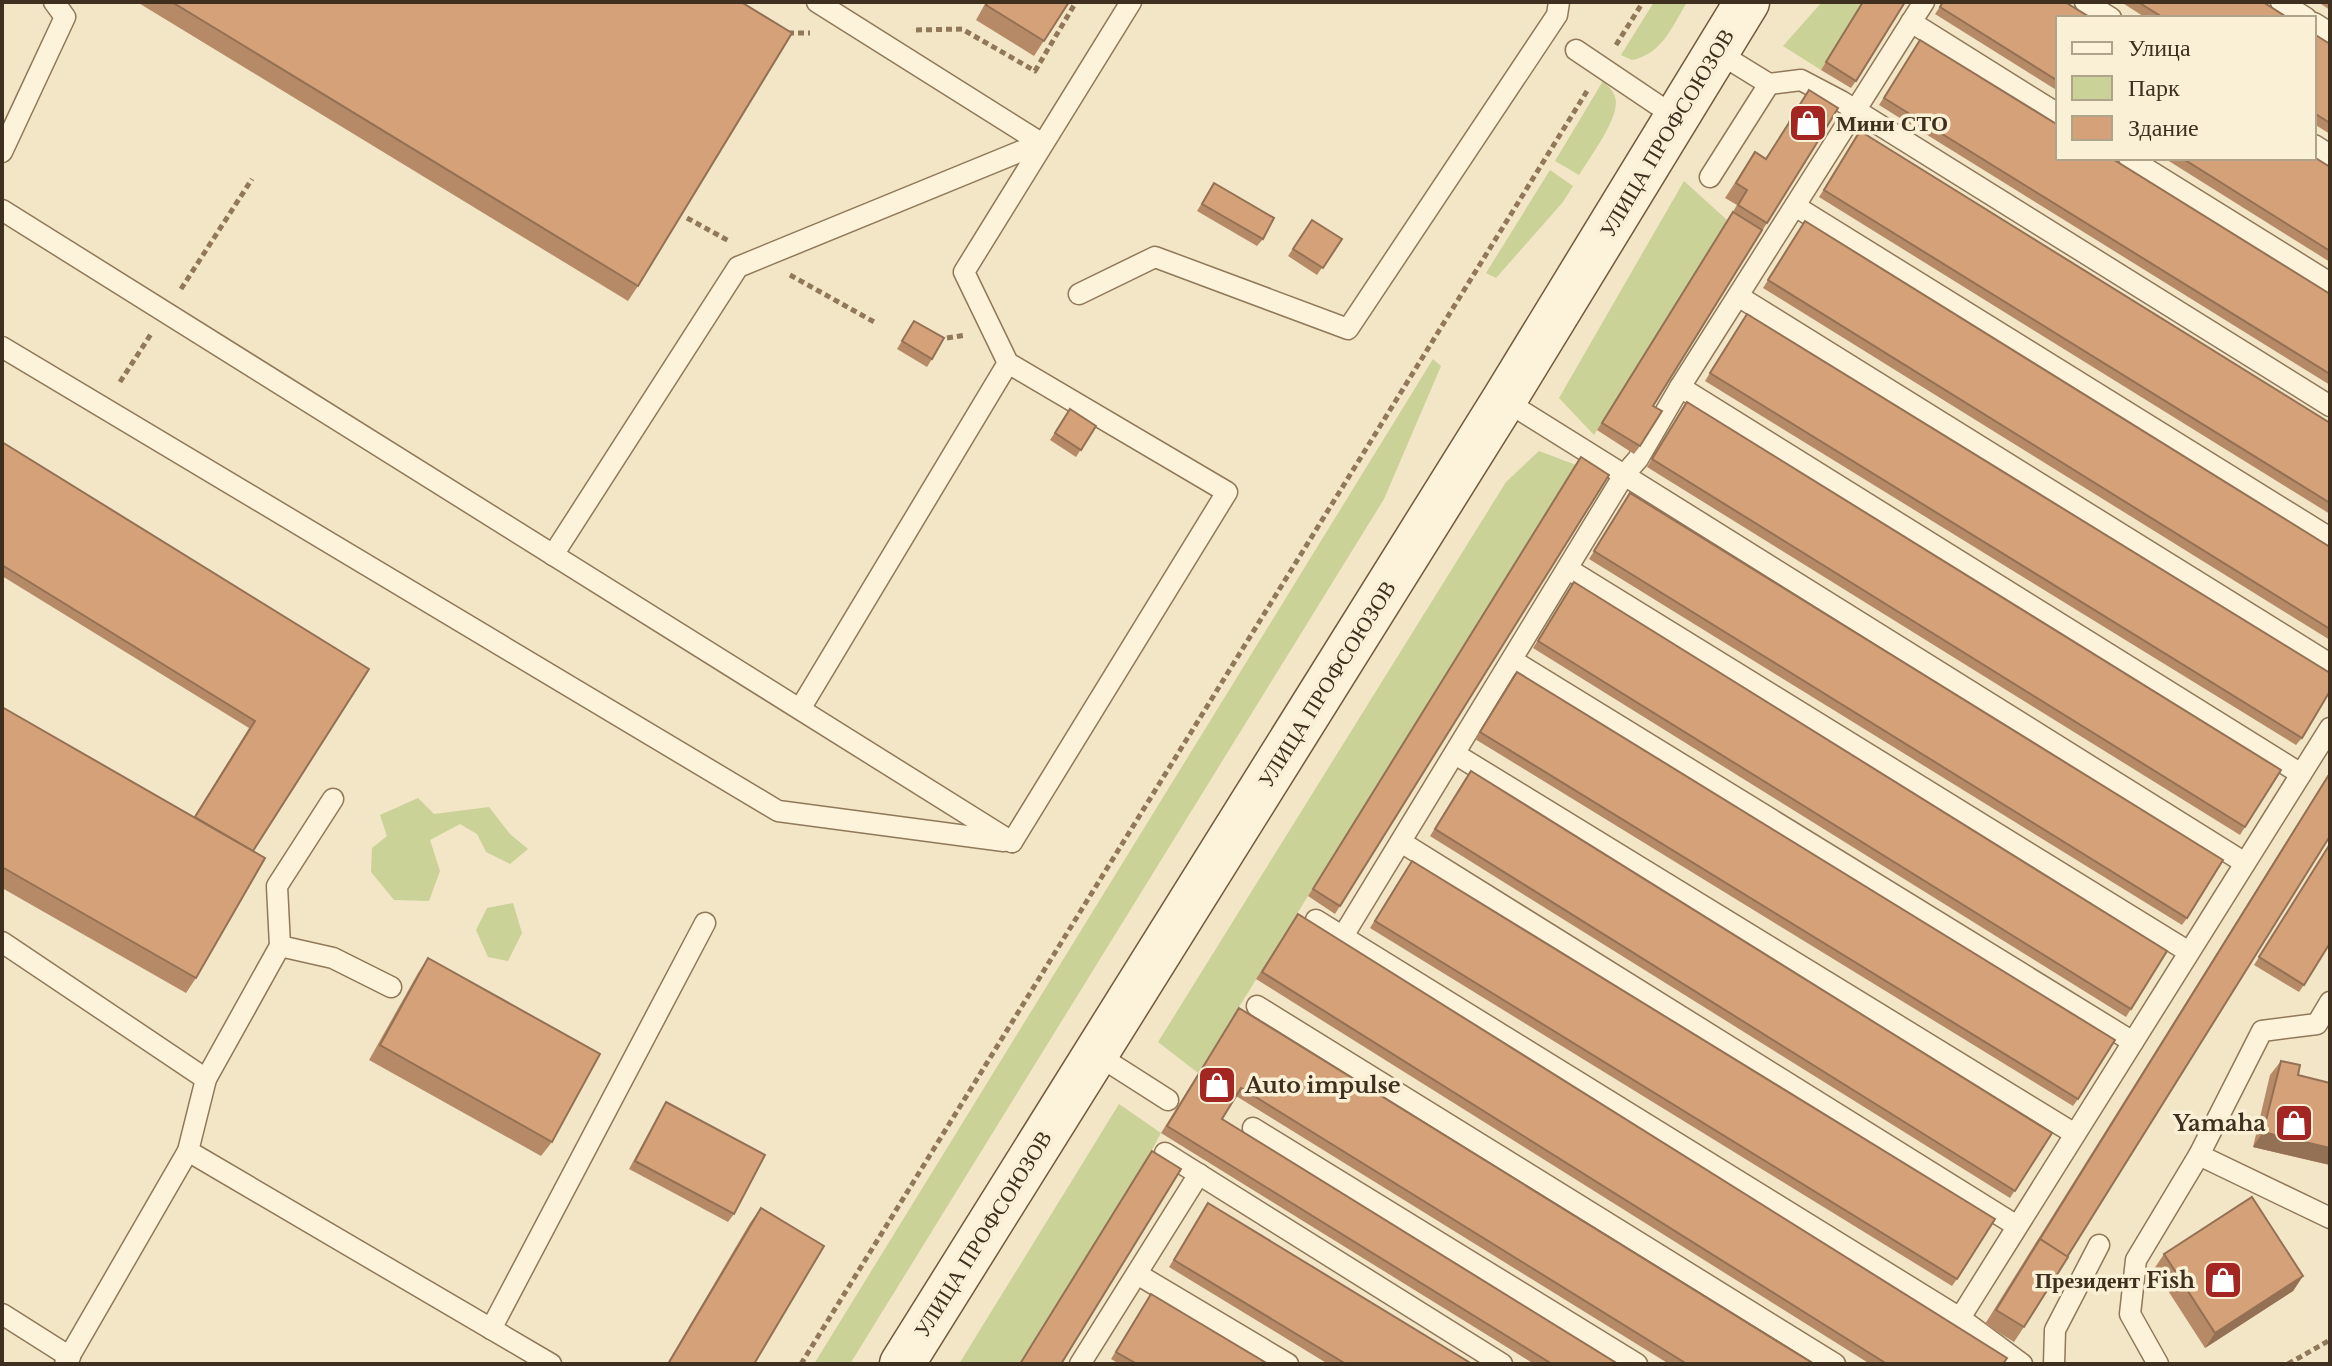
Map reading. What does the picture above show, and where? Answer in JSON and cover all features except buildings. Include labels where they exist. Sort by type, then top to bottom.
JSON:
[{"type":"main road","name":"УЛИЦА ПРОФСОЮЗОВ","points":[[902,1364],[1504,400],[1747,2]]},
{"type":"lane","points":[[2,152],[65,17],[54,2]]},
{"type":"lane","points":[[817,2],[1041,143]]},
{"type":"lane","points":[[1012,842],[1227,492],[1008,363],[964,272],[1131,2]]},
{"type":"lane","points":[[1079,294],[1155,257],[1348,329],[1557,15],[1559,2]]},
{"type":"lane","points":[[1343,936],[1624,475],[1638,459],[1680,387],[1924,2]]},
{"type":"lane","points":[[2085,2],[2108,16]]},
{"type":"lane","points":[[2281,2],[2303,16]]},
{"type":"lane","points":[[1911,22],[2056,113]]},
{"type":"lane","points":[[1576,50],[1677,118]]},
{"type":"lane","points":[[1717,52],[1769,84],[1801,80],[1841,101],[2330,406]]},
{"type":"lane","points":[[1710,177],[1769,84]]},
{"type":"lane","points":[[553,555],[738,267],[1041,143]]},
{"type":"lane","points":[[2132,160],[2330,283]]},
{"type":"lane","points":[[1795,206],[2330,538]]},
{"type":"lane","points":[[2,210],[1012,842]]},
{"type":"lane","points":[[1738,296],[2330,664]]},
{"type":"lane","points":[[2,347],[778,811],[1012,842]]},
{"type":"lane","points":[[800,709],[1008,363]]},
{"type":"lane","points":[[1680,387],[2301,774]]},
{"type":"lane","points":[[1504,400],[2245,863]]},
{"type":"lane","points":[[1568,569],[2189,952]]},
{"type":"lane","points":[[1512,660],[2133,1042]]},
{"type":"lane","points":[[1960,1318],[2330,728]]},
{"type":"lane","points":[[1455,754],[2075,1134]]},
{"type":"lane","points":[[2,1314],[68,1360],[188,1151],[206,1079],[280,946],[277,886],[333,799]]},
{"type":"lane","points":[[1401,842],[2017,1226]]},
{"type":"lane","points":[[1316,920],[1960,1318],[2022,1364]]},
{"type":"lane","points":[[491,1329],[705,923]]},
{"type":"lane","points":[[2,942],[206,1079]]},
{"type":"lane","points":[[280,946],[333,958],[391,987]]},
{"type":"lane","points":[[2158,1364],[2130,1314],[2136,1260],[2199,1155],[2262,1031],[2317,1024],[2330,1002]]},
{"type":"lane","points":[[1257,1006],[1835,1364]]},
{"type":"lane","points":[[1096,1054],[1168,1100]]},
{"type":"lane","points":[[1253,1128],[1637,1364]]},
{"type":"lane","points":[[188,1151],[551,1364]]},
{"type":"lane","points":[[1165,1153],[1502,1364]]},
{"type":"lane","points":[[2199,1155],[2330,1218]]},
{"type":"lane","points":[[1082,1363],[1199,1174]]},
{"type":"lane","points":[[2054,1364],[2055,1330],[2099,1245]]},
{"type":"lane","points":[[1137,1274],[1288,1364]]},
{"type":"path","points":[[801,1364],[1643,2]]},
{"type":"path","points":[[120,382],[252,179]]},
{"type":"path","points":[[2288,1364],[2330,1340]]},
{"type":"green space","points":[[1654,2],[1687,2],[1659,46],[1632,60],[1621,55]]},
{"type":"green space","points":[[1822,2],[1862,2],[1821,70],[1783,46]]},
{"type":"green space","points":[[1603,81],[1614,95],[1615,110],[1602,140],[1579,175],[1555,161]]},
{"type":"green space","points":[[1550,170],[1573,186],[1563,202],[1496,278],[1486,273]]},
{"type":"green space","points":[[1684,181],[1727,220],[1594,435],[1559,398]]},
{"type":"green space","points":[[1433,359],[1441,366],[1384,499],[850,1364],[814,1364]]},
{"type":"green space","points":[[1539,451],[1576,465],[1198,1073],[1158,1042],[1506,482]]},
{"type":"green space","points":[[418,798],[434,814],[489,807],[510,834],[528,849],[510,864],[486,852],[477,834],[460,824],[430,840],[440,871],[429,901],[394,900],[371,872],[372,848],[387,836],[380,815]]},
{"type":"green space","points":[[513,903],[522,933],[508,961],[488,957],[476,930],[487,908]]},
{"type":"green space","points":[[1119,1104],[1161,1133],[1147,1159],[1019,1364],[959,1364]]},
{"type":"place","name":"Мини СТО","points":[[1808,123]]},
{"type":"place","name":"Auto impulse","points":[[1217,1085]]},
{"type":"place","name":"Yamaha","points":[[2294,1123]]},
{"type":"place","name":"Президент Fish","points":[[2223,1280]]}]
